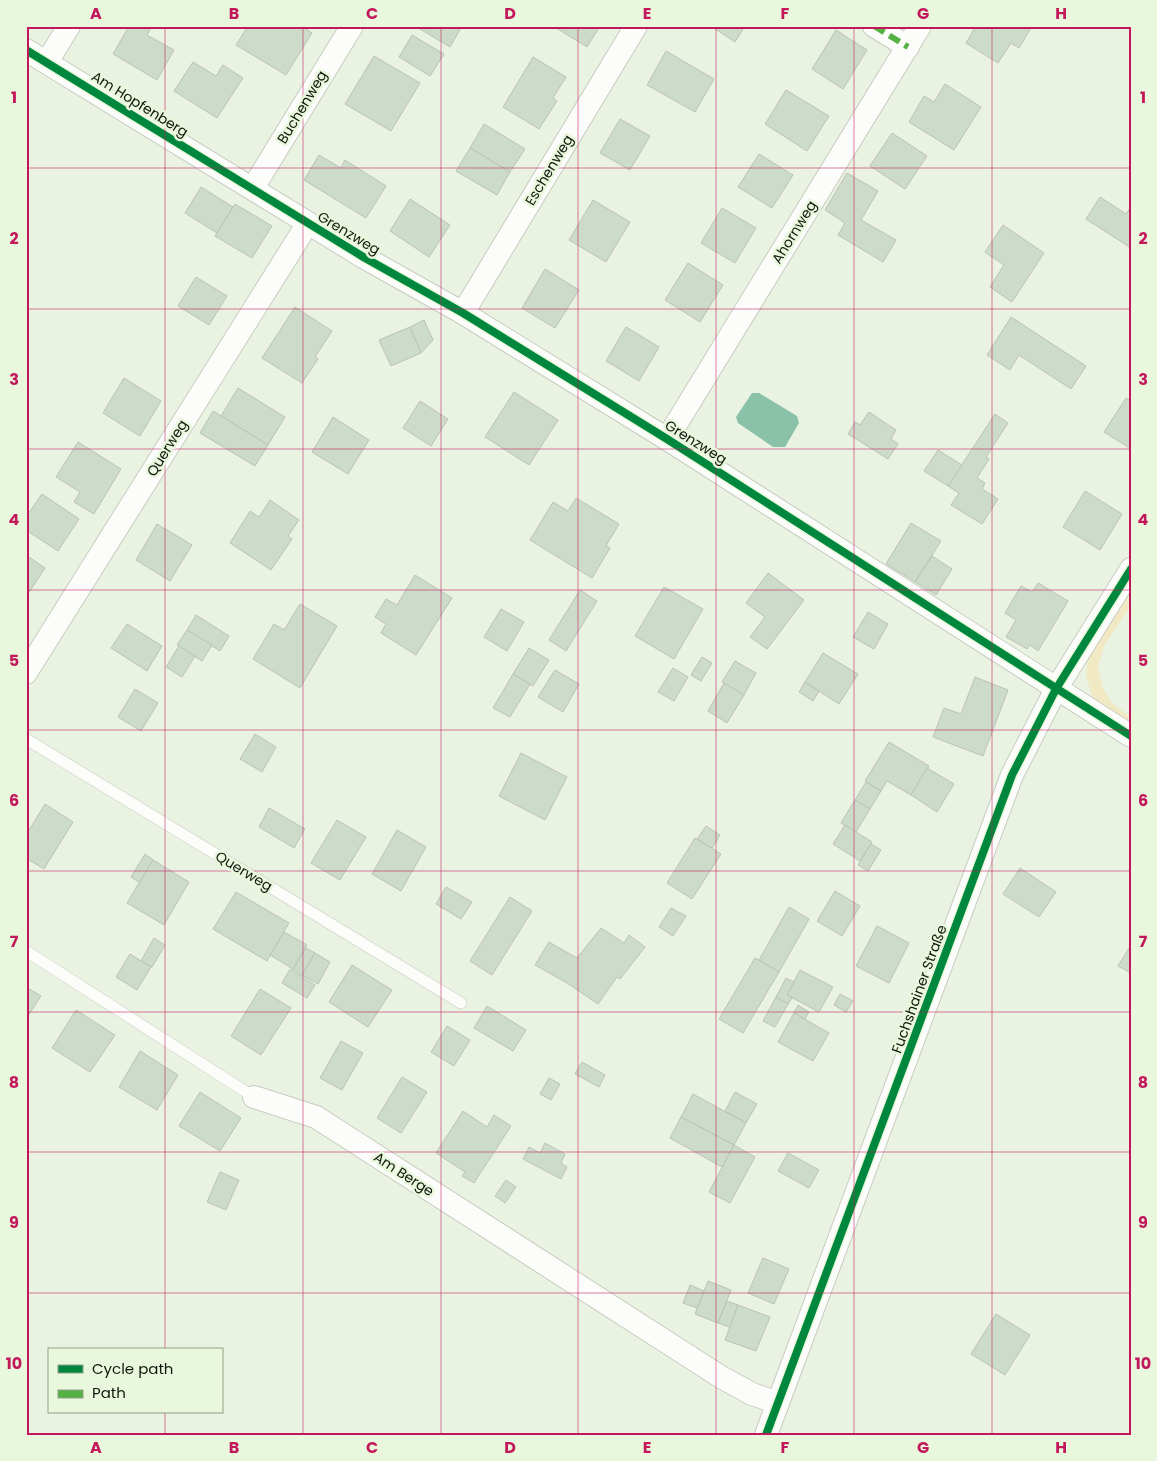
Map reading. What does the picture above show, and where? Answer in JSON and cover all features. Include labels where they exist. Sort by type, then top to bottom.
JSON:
[{"type":"street","points":[[47,62],[69,26]]},
{"type":"street","name":"Buchenweg","points":[[247,185],[352,26]]},
{"type":"street","name":"Eschenweg","points":[[463,313],[636,26]]},
{"type":"street","points":[[874,26],[908,47]]},
{"type":"street","name":"Ahornweg","points":[[667,439],[920,26]]},
{"type":"street","name":"Am Hopfenberg","points":[[26,50],[247,185]]},
{"type":"street","name":"Grenzweg","points":[[247,185],[365,258],[463,313],[667,439],[787,514],[1131,736]]},
{"type":"street","name":"Querweg","points":[[26,672],[308,223]]},
{"type":"street","name":"Fuchshainer Straße","points":[[766,1435],[1012,775],[1056,689],[1131,569]]},
{"type":"street","name":"Am Berge","points":[[254,1098],[316,1117],[721,1377],[752,1394],[778,1403]]},
{"type":"lane","name":"Querweg","points":[[26,739],[461,1003]]},
{"type":"lane","name":"Am Berge","points":[[26,951],[254,1098]]},
{"type":"shaded area","points":[[752,393],[759,393],[797,416],[799,423],[785,447],[773,447],[738,423],[736,417]]},
{"type":"shaded area","points":[[1131,583],[1131,605],[1104,646],[1098,666],[1103,688],[1112,703],[1131,718],[1131,727],[1106,710],[1093,697],[1086,677],[1088,659]]},
{"type":"building","points":[[129,26],[152,26],[147,35],[174,50],[157,80],[113,54]]},
{"type":"building","points":[[248,26],[301,26],[312,33],[286,75],[236,45]]},
{"type":"building","points":[[415,26],[462,26],[450,47]]},
{"type":"building","points":[[553,26],[600,26],[587,47]]},
{"type":"building","points":[[711,26],[745,26],[735,42]]},
{"type":"building","points":[[976,26],[1028,26],[1031,28],[1019,48],[1011,43],[998,63],[966,43]]},
{"type":"building","points":[[836,30],[867,50],[843,89],[812,69]]},
{"type":"building","points":[[412,35],[444,54],[430,76],[399,57]]},
{"type":"building","points":[[666,51],[714,79],[695,112],[647,85]]},
{"type":"building","points":[[374,56],[420,83],[391,131],[345,104]]},
{"type":"building","points":[[533,57],[566,77],[553,98],[557,101],[539,129],[503,107]]},
{"type":"building","points":[[193,62],[216,76],[223,65],[243,78],[217,118],[174,91]]},
{"type":"building","points":[[945,84],[981,107],[954,150],[909,122],[924,96],[934,102]]},
{"type":"building","points":[[786,90],[829,116],[807,151],[765,124]]},
{"type":"building","points":[[620,119],[650,136],[630,170],[600,153]]},
{"type":"building","points":[[484,124],[525,149],[510,172],[470,148]]},
{"type":"building","points":[[892,133],[927,156],[905,189],[870,166]]},
{"type":"building","points":[[470,148],[510,172],[497,195],[456,171]]},
{"type":"building","points":[[759,154],[793,175],[772,208],[738,187]]},
{"type":"building","points":[[319,155],[341,168],[345,160],[386,186],[366,218],[304,180]]},
{"type":"building","points":[[847,173],[878,191],[861,220],[896,240],[883,262],[838,235],[845,223],[825,210]]},
{"type":"building","points":[[201,187],[233,207],[217,233],[185,213]]},
{"type":"building","points":[[1100,197],[1126,214],[1131,207],[1131,248],[1086,219]]},
{"type":"building","points":[[410,199],[450,225],[429,257],[390,231]]},
{"type":"building","points":[[593,200],[630,222],[606,262],[569,240]]},
{"type":"building","points":[[235,204],[272,226],[252,258],[215,236]]},
{"type":"building","points":[[722,208],[756,228],[735,263],[701,243]]},
{"type":"building","points":[[1003,225],[1044,253],[1012,302],[990,287],[1004,265],[985,252]]},
{"type":"building","points":[[688,263],[723,285],[700,322],[665,300]]},
{"type":"building","points":[[545,269],[579,290],[555,328],[522,308]]},
{"type":"building","points":[[196,277],[227,296],[209,325],[178,306]]},
{"type":"building","points":[[295,307],[332,331],[315,357],[318,359],[302,383],[262,358]]},
{"type":"building","points":[[1011,317],[1086,366],[1071,389],[1019,355],[1010,370],[987,355]]},
{"type":"building","points":[[424,320],[433,340],[421,353],[410,327]]},
{"type":"building","points":[[410,327],[421,353],[391,366],[379,340]]},
{"type":"building","points":[[626,327],[659,347],[639,381],[606,361]]},
{"type":"building","points":[[124,378],[161,401],[140,436],[103,413]]},
{"type":"building","points":[[238,388],[285,417],[268,445],[221,416]]},
{"type":"building","points":[[514,392],[558,420],[529,465],[485,437]]},
{"type":"building","points":[[1126,398],[1131,401],[1131,449],[1104,432]]},
{"type":"building","points":[[420,401],[448,419],[431,446],[403,428]]},
{"type":"building","points":[[213,411],[268,445],[255,466],[200,433]]},
{"type":"building","points":[[869,412],[896,430],[891,439],[898,444],[888,459],[848,434],[855,422],[860,425]]},
{"type":"building","points":[[995,414],[1008,423],[986,457],[989,459],[977,478],[985,483],[982,489],[998,499],[982,524],[951,505],[959,493],[948,486]]},
{"type":"building","points":[[333,417],[369,440],[348,474],[312,452]]},
{"type":"building","points":[[78,442],[121,469],[94,514],[74,502],[80,492],[56,477]]},
{"type":"building","points":[[938,450],[962,465],[948,486],[924,471]]},
{"type":"building","points":[[1085,491],[1122,514],[1100,550],[1063,527]]},
{"type":"building","points":[[42,494],[79,519],[58,551],[26,530],[26,517]]},
{"type":"building","points":[[576,498],[619,524],[606,546],[610,548],[592,578],[530,540],[553,502],[568,511]]},
{"type":"building","points":[[270,500],[299,520],[288,536],[292,539],[271,570],[230,543],[250,511],[259,517]]},
{"type":"building","points":[[911,523],[941,541],[915,582],[886,564]]},
{"type":"building","points":[[157,524],[192,545],[170,581],[136,560]]},
{"type":"building","points":[[26,555],[45,568],[26,597]]},
{"type":"building","points":[[932,556],[952,569],[936,595],[915,582]]},
{"type":"building","points":[[768,573],[804,600],[767,649],[750,637],[765,617],[746,603]]},
{"type":"building","points":[[415,575],[452,598],[416,655],[381,633],[386,624],[375,617],[386,599],[397,605]]},
{"type":"building","points":[[1038,583],[1068,601],[1038,651],[1030,645],[1027,649],[1006,637],[1016,620],[1005,613],[1021,586],[1032,592]]},
{"type":"building","points":[[664,587],[703,609],[674,659],[635,636]]},
{"type":"building","points":[[580,590],[597,601],[566,651],[549,640]]},
{"type":"building","points":[[300,604],[337,626],[300,688],[253,659],[274,624],[284,630]]},
{"type":"building","points":[[501,609],[524,622],[507,651],[484,637]]},
{"type":"building","points":[[868,612],[888,624],[874,649],[853,637]]},
{"type":"building","points":[[196,615],[229,636],[220,651],[187,630]]},
{"type":"building","points":[[127,624],[162,646],[147,671],[111,648]]},
{"type":"building","points":[[187,630],[212,645],[202,661],[177,645]]},
{"type":"building","points":[[179,646],[195,656],[182,677],[166,667]]},
{"type":"building","points":[[529,648],[549,660],[533,686],[513,674]]},
{"type":"building","points":[[823,653],[858,674],[839,704],[805,682]]},
{"type":"building","points":[[702,657],[712,663],[701,681],[691,675]]},
{"type":"building","points":[[735,661],[756,673],[744,695],[722,682]]},
{"type":"building","points":[[673,668],[688,677],[674,701],[658,692]]},
{"type":"building","points":[[555,670],[579,684],[563,712],[538,697]]},
{"type":"building","points":[[513,674],[530,684],[510,717],[493,708]]},
{"type":"building","points":[[975,677],[1008,690],[983,756],[933,737],[944,708],[961,714]]},
{"type":"building","points":[[805,682],[819,691],[813,701],[799,692]]},
{"type":"building","points":[[724,683],[744,695],[727,723],[708,711]]},
{"type":"building","points":[[135,689],[158,703],[141,731],[118,717]]},
{"type":"building","points":[[255,734],[276,747],[262,772],[240,759]]},
{"type":"building","points":[[889,742],[929,766],[911,795],[887,781],[881,791],[865,781]]},
{"type":"building","points":[[521,753],[567,777],[545,820],[499,796]]},
{"type":"building","points":[[927,768],[954,784],[937,812],[911,795]]},
{"type":"building","points":[[866,782],[881,791],[870,809],[855,800]]},
{"type":"building","points":[[855,800],[870,809],[856,832],[841,823]]},
{"type":"building","points":[[45,804],[73,822],[44,869],[26,858],[26,835]]},
{"type":"building","points":[[269,808],[305,829],[294,848],[259,827]]},
{"type":"building","points":[[337,820],[366,837],[340,880],[311,863]]},
{"type":"building","points":[[845,825],[872,842],[860,861],[833,844]]},
{"type":"building","points":[[706,826],[720,835],[712,848],[697,839]]},
{"type":"building","points":[[397,830],[426,847],[401,891],[372,874]]},
{"type":"building","points":[[695,838],[721,854],[692,899],[667,883]]},
{"type":"building","points":[[871,844],[881,850],[868,871],[858,865]]},
{"type":"building","points":[[145,854],[153,860],[140,883],[131,877]]},
{"type":"building","points":[[153,860],[189,882],[164,925],[127,903]]},
{"type":"building","points":[[1020,868],[1056,892],[1039,917],[1003,894]]},
{"type":"building","points":[[446,887],[472,902],[461,919],[436,904]]},
{"type":"building","points":[[835,891],[860,906],[842,936],[817,921]]},
{"type":"building","points":[[236,892],[289,923],[267,961],[213,929]]},
{"type":"building","points":[[510,897],[532,911],[492,975],[470,961]]},
{"type":"building","points":[[789,907],[809,919],[779,972],[759,960]]},
{"type":"building","points":[[671,908],[686,916],[673,936],[659,927]]},
{"type":"building","points":[[877,926],[909,943],[889,983],[856,966]]},
{"type":"building","points":[[601,928],[624,943],[629,935],[645,947],[620,979],[617,977],[598,1004],[567,983],[535,965],[549,942],[577,958]]},
{"type":"building","points":[[284,932],[307,945],[293,969],[270,955]]},
{"type":"building","points":[[154,938],[165,945],[152,967],[141,961]]},
{"type":"building","points":[[1131,945],[1131,973],[1118,966]]},
{"type":"building","points":[[306,948],[315,953],[302,975],[293,969]]},
{"type":"building","points":[[315,953],[330,962],[318,984],[302,975]]},
{"type":"building","points":[[130,954],[151,967],[137,990],[116,977]]},
{"type":"building","points":[[755,958],[779,972],[743,1033],[719,1019]]},
{"type":"building","points":[[352,965],[392,990],[368,1027],[329,1002]]},
{"type":"building","points":[[290,969],[315,985],[307,998],[282,983]]},
{"type":"building","points":[[800,970],[833,987],[819,1012],[787,995]]},
{"type":"building","points":[[786,978],[794,982],[787,995],[792,998],[788,1004],[776,997]]},
{"type":"building","points":[[26,987],[41,996],[26,1019]]},
{"type":"building","points":[[260,989],[291,1008],[261,1055],[231,1036]]},
{"type":"building","points":[[840,994],[853,1001],[846,1012],[834,1005]]},
{"type":"building","points":[[776,997],[788,1004],[775,1027],[763,1021]]},
{"type":"building","points":[[798,1005],[809,1012],[805,1019],[794,1013]]},
{"type":"building","points":[[487,1006],[526,1030],[513,1051],[474,1028]]},
{"type":"building","points":[[76,1010],[115,1035],[90,1072],[52,1048]]},
{"type":"building","points":[[794,1013],[829,1033],[813,1061],[778,1042]]},
{"type":"building","points":[[447,1026],[470,1040],[454,1066],[431,1052]]},
{"type":"building","points":[[341,1041],[363,1053],[342,1090],[320,1078]]},
{"type":"building","points":[[140,1051],[178,1075],[157,1110],[119,1087]]},
{"type":"building","points":[[582,1062],[605,1075],[599,1087],[575,1074]]},
{"type":"building","points":[[402,1077],[427,1092],[401,1133],[377,1118]]},
{"type":"building","points":[[549,1078],[560,1084],[551,1100],[540,1094]]},
{"type":"building","points":[[200,1092],[241,1118],[220,1151],[179,1126]]},
{"type":"building","points":[[735,1092],[757,1104],[746,1123],[725,1111]]},
{"type":"building","points":[[693,1094],[746,1123],[734,1145],[681,1117]]},
{"type":"building","points":[[463,1111],[487,1127],[494,1115],[511,1126],[474,1183],[462,1176],[465,1172],[436,1153]]},
{"type":"building","points":[[681,1117],[734,1145],[722,1167],[670,1138]]},
{"type":"building","points":[[545,1143],[565,1154],[561,1163],[567,1167],[561,1179],[523,1159],[529,1147],[540,1153]]},
{"type":"building","points":[[734,1145],[755,1157],[730,1203],[709,1192]]},
{"type":"building","points":[[788,1153],[819,1170],[809,1188],[778,1171]]},
{"type":"building","points":[[220,1172],[239,1180],[226,1210],[207,1202]]},
{"type":"building","points":[[506,1180],[516,1187],[505,1203],[495,1196]]},
{"type":"building","points":[[763,1258],[789,1269],[774,1304],[748,1293]]},
{"type":"building","points":[[708,1281],[731,1290],[718,1323],[695,1314]]},
{"type":"building","points":[[690,1285],[704,1291],[697,1308],[683,1303]]},
{"type":"building","points":[[727,1301],[738,1305],[730,1327],[718,1323]]},
{"type":"building","points":[[738,1305],[770,1317],[756,1351],[725,1340]]},
{"type":"building","points":[[996,1314],[1030,1335],[1005,1375],[971,1354]]},
{"type":"marked path","points":[[874,26],[908,47]]},
{"type":"cycle path","points":[[26,50],[365,258],[463,313],[667,439],[1131,736]]},
{"type":"cycle path","points":[[766,1435],[1012,775],[1056,689],[1131,569]]}]
